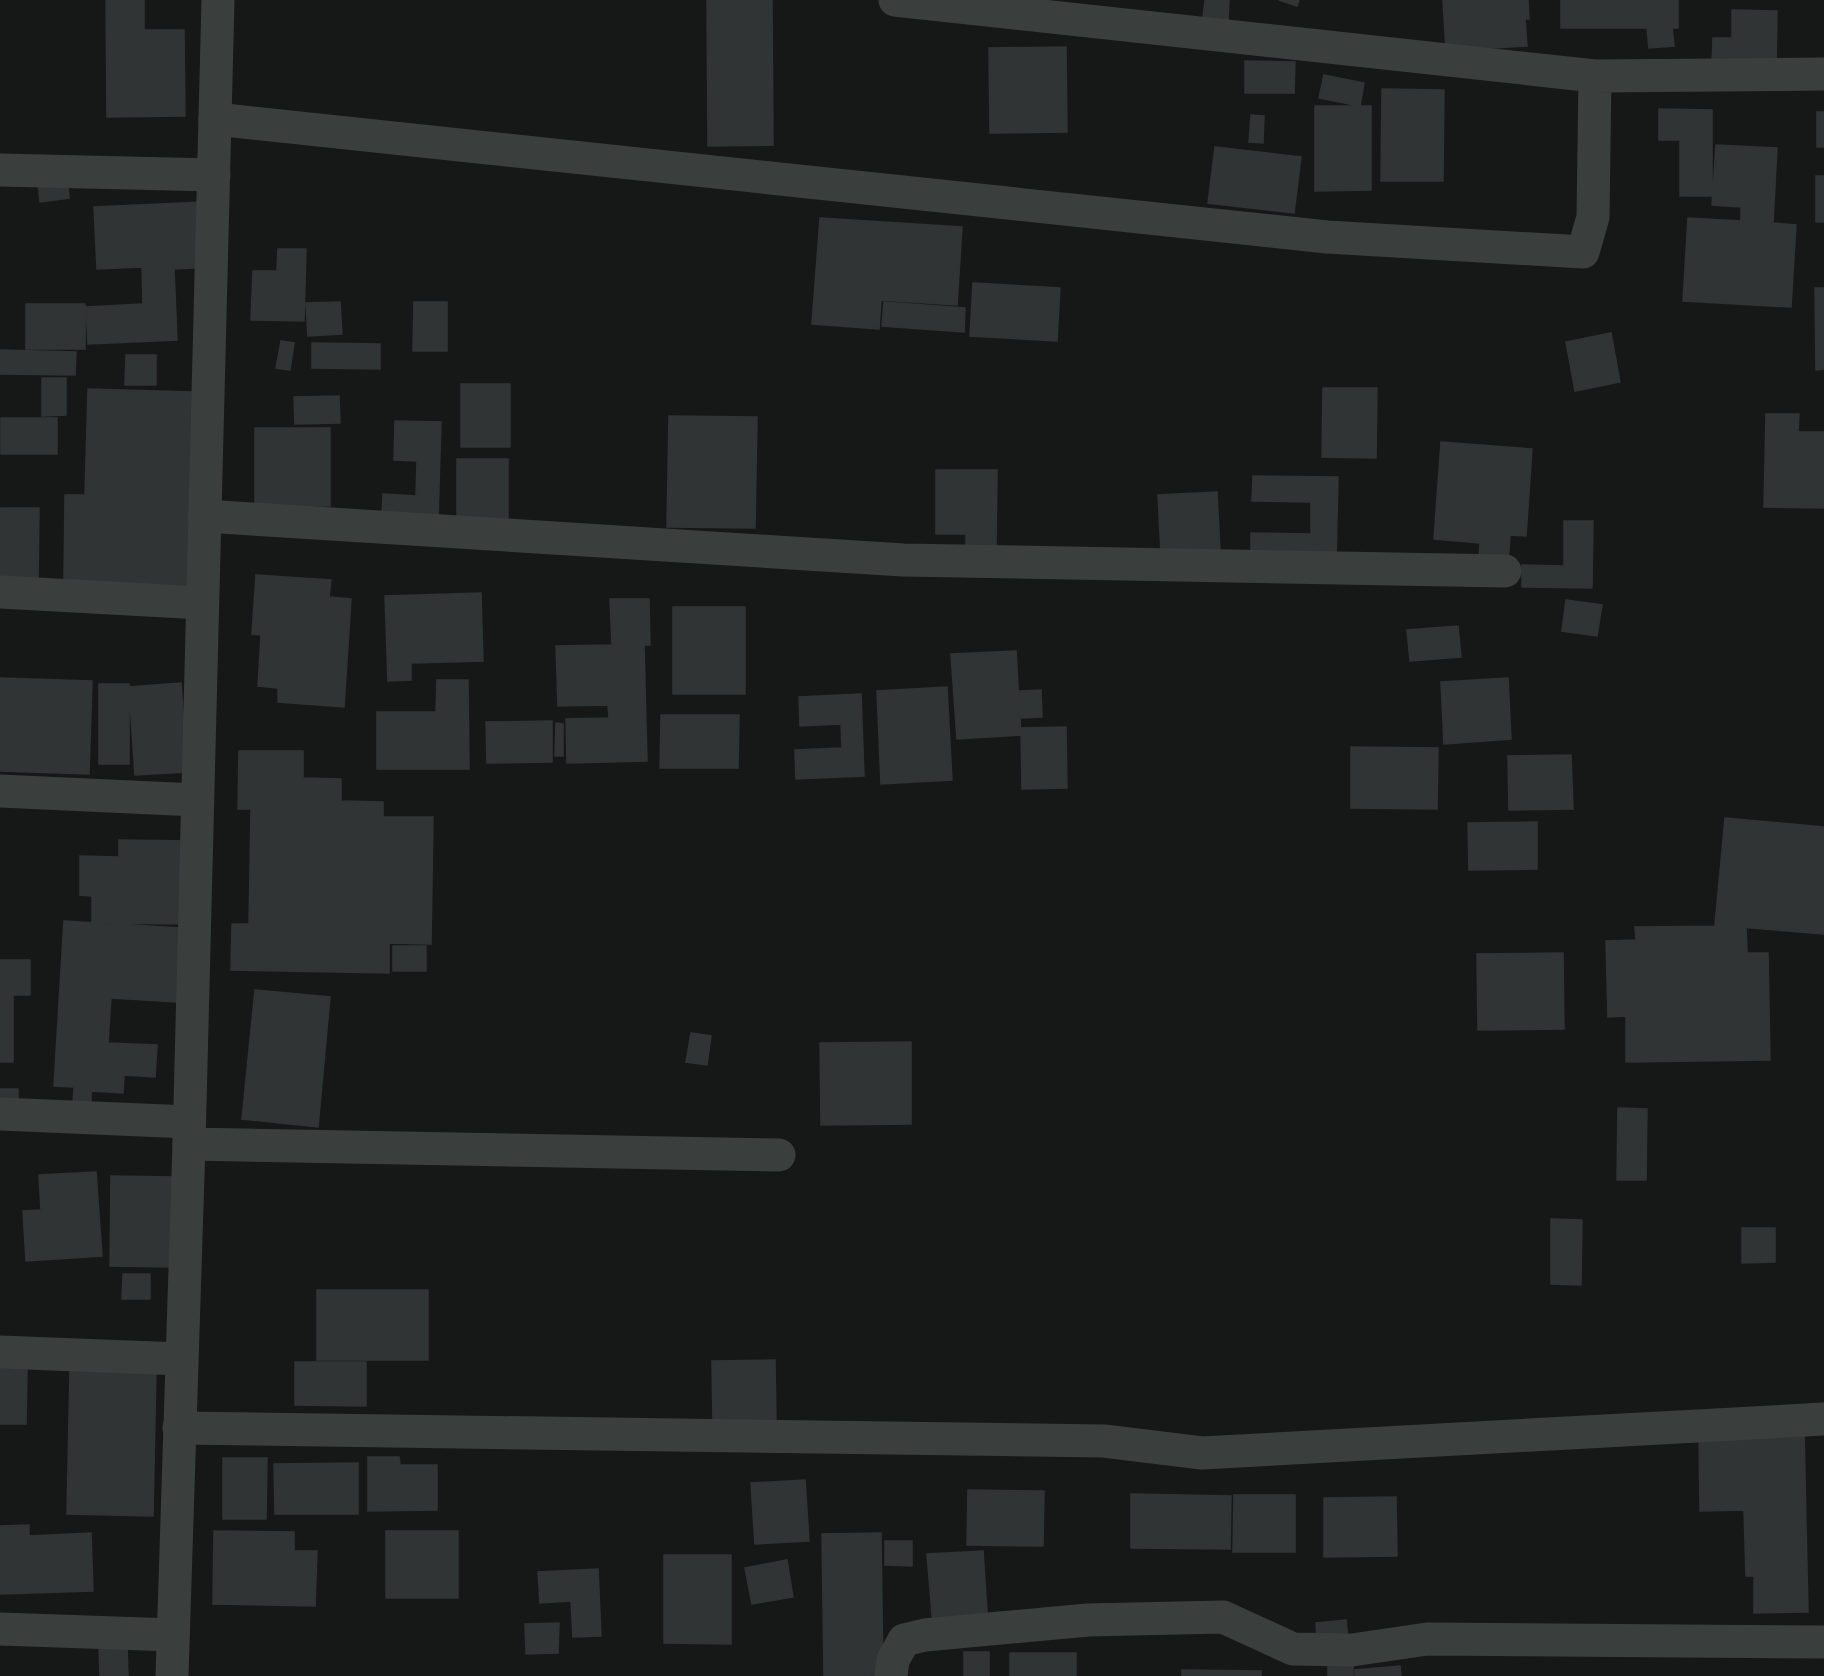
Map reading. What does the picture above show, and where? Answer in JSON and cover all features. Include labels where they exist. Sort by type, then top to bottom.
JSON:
[{"type":"street","points":[[172,1676],[189,1133],[218,0]]},
{"type":"street","points":[[895,0],[1595,76],[1824,74]]},
{"type":"street","points":[[215,119],[1327,237],[1583,252],[1593,217],[1595,76]]},
{"type":"street","points":[[0,170],[214,175]]},
{"type":"street","points":[[204,516],[903,560],[1505,571]]},
{"type":"street","points":[[0,592],[202,603]]},
{"type":"street","points":[[0,791],[196,800]]},
{"type":"street","points":[[0,1114],[189,1133],[779,1155]]},
{"type":"street","points":[[0,1352],[181,1359]]},
{"type":"street","points":[[179,1428],[1104,1441],[1202,1454],[1824,1419]]},
{"type":"street","points":[[891,1676],[893,1660],[904,1640],[925,1635],[1088,1620],[1223,1617],[1293,1649],[1322,1650],[1352,1650],[1427,1639],[1824,1642]]},
{"type":"street","points":[[0,1629],[173,1635]]},
{"type":"building","points":[[106,0],[144,0],[144,30],[184,30],[185,116],[107,117]]},
{"type":"building","points":[[707,0],[772,0],[773,145],[708,146]]},
{"type":"building","points":[[1205,0],[1229,0],[1228,20],[1203,18]]},
{"type":"building","points":[[1279,0],[1299,0],[1297,6]]},
{"type":"building","points":[[1443,0],[1528,0],[1529,19],[1525,19],[1527,46],[1446,51]]},
{"type":"building","points":[[1561,0],[1678,0],[1678,28],[1561,28]]},
{"type":"building","points":[[1732,10],[1777,11],[1776,66],[1712,65],[1713,38],[1732,38]]},
{"type":"building","points":[[1672,26],[1674,46],[1649,48],[1647,28]]},
{"type":"building","points":[[1066,47],[1067,132],[990,133],[989,48]]},
{"type":"building","points":[[1245,61],[1295,62],[1294,93],[1245,93]]},
{"type":"building","points":[[1324,75],[1364,83],[1360,106],[1319,98]]},
{"type":"building","points":[[1382,89],[1444,90],[1443,181],[1381,181]]},
{"type":"building","points":[[1315,106],[1371,106],[1371,190],[1315,191]]},
{"type":"building","points":[[1659,109],[1712,110],[1712,196],[1680,196],[1680,140],[1659,140]]},
{"type":"building","points":[[1817,112],[1824,112],[1824,147],[1817,147]]},
{"type":"building","points":[[1251,115],[1264,116],[1263,143],[1249,142]]},
{"type":"building","points":[[1716,145],[1777,148],[1773,223],[1796,225],[1791,307],[1683,301],[1688,218],[1741,221],[1741,207],[1712,205]]},
{"type":"building","points":[[1215,147],[1301,157],[1294,213],[1208,203]]},
{"type":"building","points":[[67,175],[69,198],[40,202],[38,179]]},
{"type":"building","points":[[1816,176],[1824,176],[1824,222],[1816,222]]},
{"type":"building","points":[[205,202],[208,267],[174,269],[177,340],[88,344],[86,307],[143,304],[142,267],[97,269],[94,207]]},
{"type":"building","points":[[820,218],[962,227],[957,305],[881,300],[879,329],[812,324]]},
{"type":"building","points":[[278,249],[306,249],[304,321],[251,320],[253,271],[277,271]]},
{"type":"building","points":[[973,283],[1060,288],[1057,341],[970,336]]},
{"type":"building","points":[[1815,288],[1824,288],[1824,369],[1816,370]]},
{"type":"building","points":[[340,302],[342,334],[308,336],[306,303]]},
{"type":"building","points":[[414,302],[447,302],[447,351],[413,351]]},
{"type":"building","points":[[884,302],[965,308],[964,332],[882,326]]},
{"type":"building","points":[[26,304],[85,304],[85,349],[26,349]]},
{"type":"building","points":[[1611,333],[1620,382],[1575,391],[1566,342]]},
{"type":"building","points":[[281,341],[294,343],[290,370],[276,368]]},
{"type":"building","points":[[312,343],[380,344],[380,369],[312,368]]},
{"type":"building","points":[[0,350],[76,352],[75,375],[0,374]]},
{"type":"building","points":[[126,355],[156,355],[156,385],[125,385]]},
{"type":"building","points":[[42,378],[66,378],[66,415],[42,416]]},
{"type":"building","points":[[461,384],[510,384],[510,447],[461,447]]},
{"type":"building","points":[[1323,388],[1377,388],[1376,458],[1322,457]]},
{"type":"building","points":[[88,389],[192,392],[188,586],[64,584],[65,495],[85,495]]},
{"type":"building","points":[[339,396],[340,423],[295,424],[294,397]]},
{"type":"building","points":[[1766,414],[1799,414],[1798,432],[1824,432],[1824,508],[1764,507]]},
{"type":"building","points":[[669,416],[757,417],[755,528],[667,527]]},
{"type":"building","points":[[1,418],[57,418],[57,454],[1,454]]},
{"type":"building","points":[[395,421],[441,422],[438,520],[382,518],[383,494],[416,496],[417,461],[394,460]]},
{"type":"building","points":[[255,428],[330,428],[330,506],[255,506]]},
{"type":"building","points":[[1441,442],[1532,449],[1526,536],[1510,535],[1508,564],[1479,561],[1480,543],[1434,539]]},
{"type":"building","points":[[457,459],[508,459],[508,520],[457,521]]},
{"type":"building","points":[[936,470],[997,470],[996,548],[966,547],[966,534],[936,534]]},
{"type":"building","points":[[1253,476],[1338,477],[1336,561],[1251,560],[1251,533],[1311,534],[1311,502],[1252,501]]},
{"type":"building","points":[[1217,492],[1220,551],[1161,554],[1158,495]]},
{"type":"building","points":[[0,508],[39,508],[38,586],[0,585]]},
{"type":"building","points":[[1564,521],[1593,521],[1592,588],[1522,587],[1522,565],[1564,566]]},
{"type":"building","points":[[256,575],[331,580],[329,597],[351,599],[344,707],[278,702],[278,688],[258,686],[261,635],[252,634]]},
{"type":"building","points":[[481,593],[483,661],[411,663],[411,680],[388,681],[385,596]]},
{"type":"building","points":[[610,599],[649,599],[650,645],[644,645],[647,761],[567,763],[566,719],[609,718],[608,705],[558,706],[556,646],[612,645]]},
{"type":"building","points":[[1566,600],[1602,605],[1597,636],[1562,631]]},
{"type":"building","points":[[673,607],[745,607],[745,694],[673,694]]},
{"type":"building","points":[[1458,626],[1461,657],[1410,661],[1407,630]]},
{"type":"building","points":[[1016,651],[1021,735],[957,739],[951,654]]},
{"type":"building","points":[[0,678],[92,681],[89,774],[0,771]]},
{"type":"building","points":[[1508,678],[1511,739],[1444,744],[1441,682]]},
{"type":"building","points":[[437,680],[468,680],[469,769],[377,769],[377,712],[436,712]]},
{"type":"building","points":[[181,683],[187,772],[135,775],[129,687]]},
{"type":"building","points":[[99,684],[129,684],[129,764],[99,764]]},
{"type":"building","points":[[947,687],[952,780],[881,784],[877,691]]},
{"type":"building","points":[[1041,690],[1042,717],[1021,718],[1020,691]]},
{"type":"building","points":[[861,694],[864,776],[796,779],[795,750],[842,748],[841,724],[800,726],[799,697]]},
{"type":"building","points":[[661,715],[739,715],[738,768],[660,768]]},
{"type":"building","points":[[552,721],[552,762],[487,763],[486,722]]},
{"type":"building","points":[[556,723],[563,724],[563,756],[555,756]]},
{"type":"building","points":[[1066,727],[1067,788],[1022,789],[1021,728]]},
{"type":"building","points":[[1351,747],[1438,748],[1437,809],[1351,808]]},
{"type":"building","points":[[239,751],[303,751],[303,778],[341,779],[341,801],[383,802],[383,817],[433,817],[431,944],[389,943],[389,973],[231,970],[232,924],[249,924],[251,809],[238,809]]},
{"type":"building","points":[[1571,755],[1573,809],[1509,810],[1508,756]]},
{"type":"building","points":[[1725,818],[1824,827],[1824,934],[1715,925]]},
{"type":"building","points":[[1537,822],[1537,869],[1469,870],[1468,823]]},
{"type":"building","points":[[119,840],[192,841],[191,924],[92,923],[92,896],[80,895],[80,856],[119,857]]},
{"type":"building","points":[[64,921],[181,928],[177,1002],[111,998],[108,1043],[157,1045],[155,1077],[124,1075],[123,1093],[91,1091],[91,1107],[73,1105],[74,1087],[54,1086]]},
{"type":"building","points":[[1746,926],[1747,953],[1768,953],[1770,1060],[1626,1062],[1626,1016],[1608,1017],[1606,941],[1636,940],[1635,927]]},
{"type":"building","points":[[393,946],[426,946],[426,971],[393,971]]},
{"type":"building","points":[[1563,953],[1564,1029],[1478,1030],[1477,954]]},
{"type":"building","points":[[0,960],[30,960],[30,995],[13,995],[13,1062],[0,1062]]},
{"type":"building","points":[[255,990],[330,997],[318,1127],[242,1119]]},
{"type":"building","points":[[691,1033],[711,1036],[707,1065],[686,1062]]},
{"type":"building","points":[[911,1042],[911,1124],[821,1125],[820,1043]]},
{"type":"building","points":[[0,1089],[18,1089],[18,1101],[0,1101]]},
{"type":"building","points":[[1618,1108],[1647,1109],[1646,1180],[1617,1180]]},
{"type":"building","points":[[96,1172],[102,1256],[26,1261],[23,1211],[41,1210],[39,1175]]},
{"type":"building","points":[[111,1176],[174,1177],[173,1267],[110,1266]]},
{"type":"building","points":[[1551,1219],[1582,1220],[1581,1285],[1551,1284]]},
{"type":"building","points":[[1742,1228],[1775,1228],[1775,1262],[1742,1263]]},
{"type":"building","points":[[123,1274],[150,1274],[150,1299],[122,1299]]},
{"type":"building","points":[[317,1290],[428,1290],[428,1360],[317,1360]]},
{"type":"building","points":[[775,1360],[776,1422],[713,1423],[712,1361]]},
{"type":"building","points":[[295,1362],[366,1362],[366,1406],[295,1405]]},
{"type":"building","points":[[0,1369],[27,1370],[26,1424],[0,1424]]},
{"type":"building","points":[[70,1369],[156,1370],[153,1516],[67,1514]]},
{"type":"building","points":[[1804,1430],[1808,1612],[1754,1613],[1754,1576],[1746,1576],[1744,1510],[1700,1511],[1699,1432]]},
{"type":"building","points":[[368,1457],[399,1457],[400,1465],[437,1465],[437,1510],[368,1511]]},
{"type":"building","points":[[223,1458],[267,1458],[266,1519],[223,1519]]},
{"type":"building","points":[[358,1463],[358,1514],[275,1514],[274,1464]]},
{"type":"building","points":[[805,1480],[809,1541],[755,1544],[751,1483]]},
{"type":"building","points":[[968,1490],[1044,1491],[1043,1546],[967,1545]]},
{"type":"building","points":[[1131,1494],[1231,1496],[1230,1549],[1131,1548]]},
{"type":"building","points":[[1234,1495],[1295,1495],[1295,1552],[1233,1552]]},
{"type":"building","points":[[1396,1497],[1397,1556],[1324,1557],[1324,1498]]},
{"type":"building","points":[[29,1525],[29,1536],[91,1533],[93,1591],[0,1594],[0,1526]]},
{"type":"building","points":[[214,1531],[294,1532],[294,1551],[317,1551],[315,1606],[213,1604]]},
{"type":"building","points":[[386,1531],[458,1531],[458,1598],[386,1598]]},
{"type":"building","points":[[881,1533],[883,1675],[824,1676],[822,1534]]},
{"type":"building","points":[[885,1541],[912,1541],[912,1566],[885,1565]]},
{"type":"building","points":[[983,1551],[988,1626],[933,1626],[927,1554]]},
{"type":"building","points":[[664,1555],[731,1555],[731,1644],[664,1643]]},
{"type":"building","points":[[787,1560],[793,1597],[752,1604],[745,1568]]},
{"type":"building","points":[[598,1569],[601,1636],[573,1637],[571,1601],[540,1603],[538,1572]]},
{"type":"building","points":[[1346,1620],[1348,1641],[1317,1643],[1316,1623]]},
{"type":"building","points":[[559,1623],[558,1653],[526,1654],[525,1624]]},
{"type":"building","points":[[99,1646],[127,1646],[128,1676],[100,1676]]},
{"type":"building","points":[[964,1652],[989,1652],[989,1676],[964,1676]]},
{"type":"building","points":[[1010,1653],[1076,1653],[1076,1676],[1010,1676]]},
{"type":"building","points":[[1353,1665],[1353,1676],[1328,1676],[1328,1666]]},
{"type":"building","points":[[1400,1666],[1401,1676],[1355,1676],[1355,1670]]},
{"type":"building","points":[[1182,1670],[1261,1671],[1261,1676],[1182,1676]]}]
